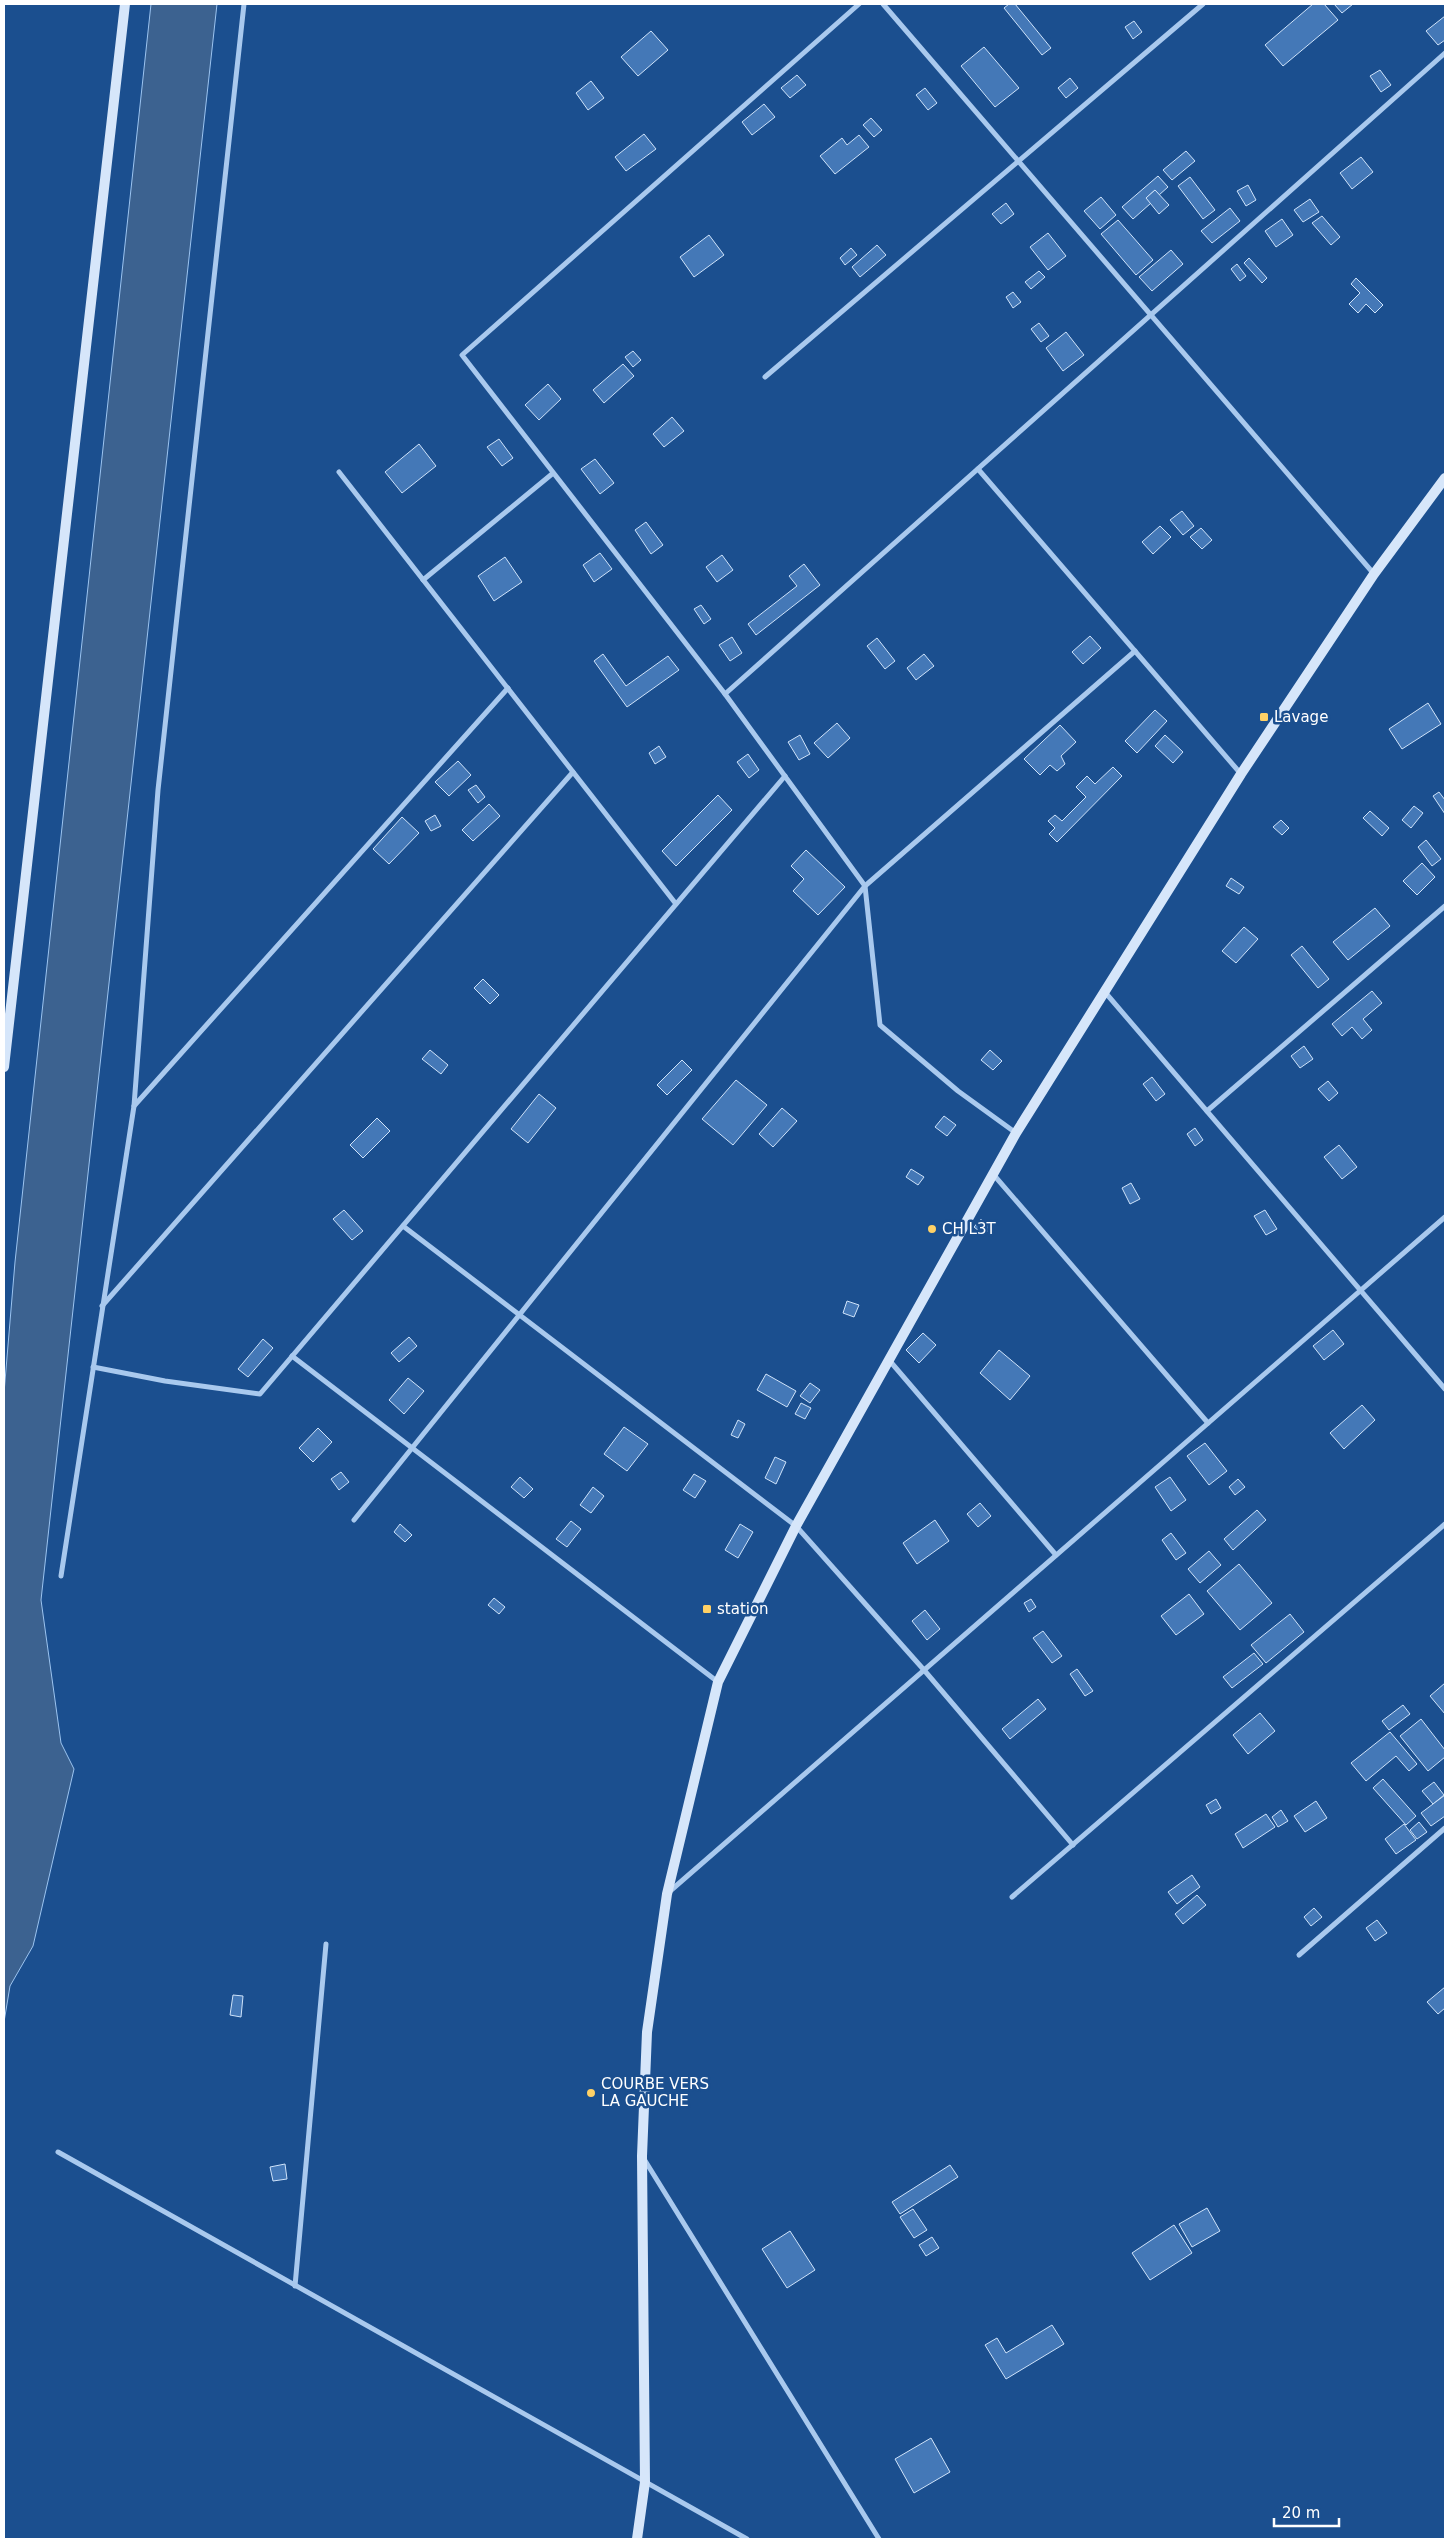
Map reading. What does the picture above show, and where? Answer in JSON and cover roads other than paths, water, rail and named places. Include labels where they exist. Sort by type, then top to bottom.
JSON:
[{"type":"main road","points":[[4,1067],[125,4]]},
{"type":"main road","points":[[637,2539],[645,2482],[642,2156],[647,2032],[666,1894],[718,1682],[796,1526],[1016,1133],[1241,774],[1374,574],[1445,478]]},
{"type":"street","points":[[61,1576],[134,1106],[158,790],[244,4]]},
{"type":"street","points":[[859,4],[462,355],[552,474],[725,694],[865,886],[880,1025],[958,1091],[1016,1133]]},
{"type":"street","points":[[883,4],[1374,574]]},
{"type":"street","points":[[765,377],[1203,4]]},
{"type":"street","points":[[725,694],[1445,53]]},
{"type":"street","points":[[978,469],[1241,774]]},
{"type":"street","points":[[339,472],[676,904]]},
{"type":"street","points":[[423,580],[552,474]]},
{"type":"street","points":[[354,1520],[865,886],[1135,651]]},
{"type":"street","points":[[134,1106],[508,688]]},
{"type":"street","points":[[102,1306],[573,772]]},
{"type":"street","points":[[93,1367],[165,1381],[260,1394],[785,776]]},
{"type":"street","points":[[1207,1111],[1445,906]]},
{"type":"street","points":[[1104,991],[1445,1389]]},
{"type":"street","points":[[993,1174],[1208,1423]]},
{"type":"street","points":[[666,1894],[1445,1217]]},
{"type":"street","points":[[403,1226],[796,1526],[924,1670],[1073,1845]]},
{"type":"street","points":[[292,1356],[718,1682]]},
{"type":"street","points":[[889,1359],[1056,1555]]},
{"type":"street","points":[[1012,1897],[1445,1524]]},
{"type":"street","points":[[1299,1955],[1445,1828]]},
{"type":"street","points":[[295,2286],[326,1944]]},
{"type":"street","points":[[58,2152],[747,2539]]},
{"type":"street","points":[[642,2156],[879,2539]]},
{"type":"water","points":[[151,4],[217,4],[41,1600],[61,1743],[74,1769],[33,1946],[10,1986],[4,2022],[4,1393],[15,1262]]},
{"type":"place","name":"Lavage","points":[[1264,717]]},
{"type":"place","name":"CH L3T","points":[[932,1229]]},
{"type":"place","name":"station","points":[[707,1609]]},
{"type":"place","name":"COURBE VERS LA GAUCHE","points":[[591,2093]]}]
